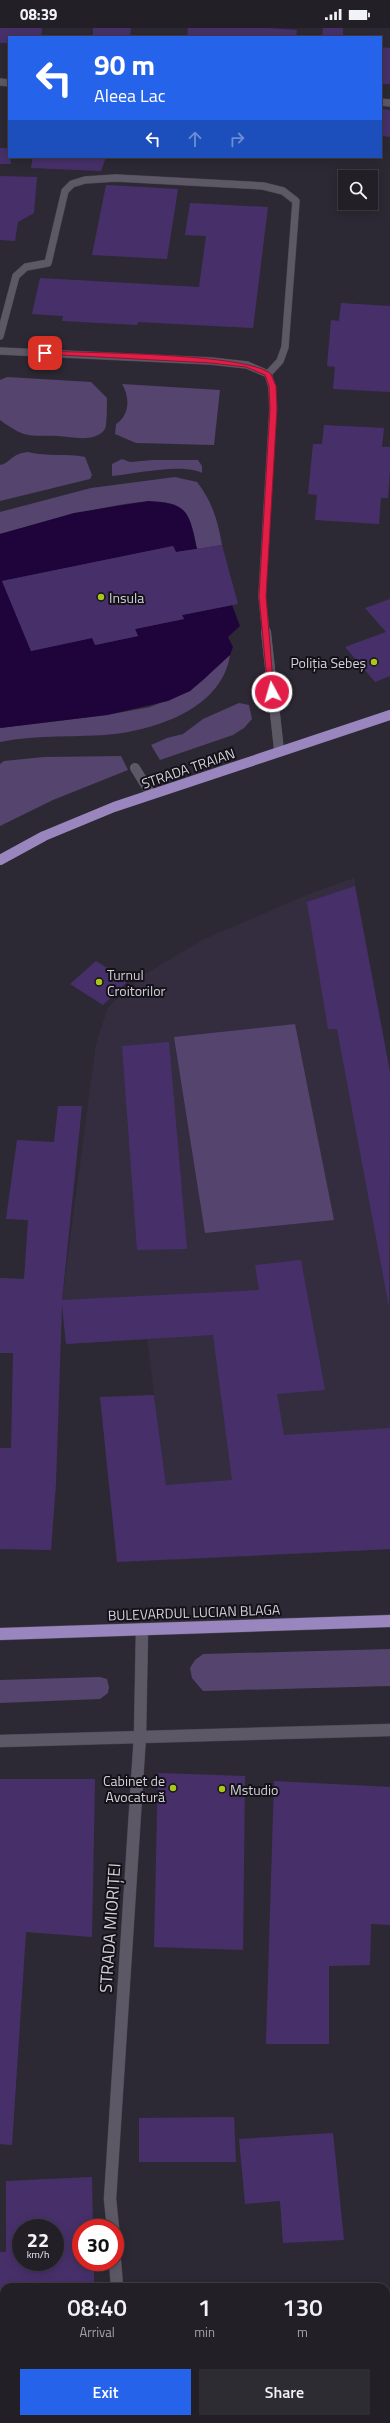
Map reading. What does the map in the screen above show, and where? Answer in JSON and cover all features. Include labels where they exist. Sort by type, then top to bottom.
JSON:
[{"type":"main road","name":"STRADA TRAIAN","points":[[0,860],[22,846],[67,826],[151,794],[279,750],[390,715]]},
{"type":"main road","name":"BULEVARDUL LUCIAN BLAGA","points":[[0,1634],[390,1621]]},
{"type":"street","points":[[0,336],[16,276],[26,267],[48,263],[65,191],[72,184],[85,180],[116,178],[258,185],[277,188],[289,193],[296,201],[285,347],[280,361],[268,374]]},
{"type":"street","points":[[0,351],[211,361],[247,365],[268,374],[272,386],[273,409],[262,596],[279,750]]},
{"type":"street","points":[[135,768],[151,794]]},
{"type":"street","name":"STRADA MIORIȚEI","points":[[111,2219],[110,2199],[140,1735],[142,1630]]},
{"type":"street","points":[[0,1741],[140,1735],[390,1730]]},
{"type":"street","points":[[116,2271],[117,2283]]},
{"type":"shaded area","points":[[7,377],[91,382],[107,398],[107,419],[105,429],[96,436],[90,438],[77,438],[24,434],[11,428],[0,420],[0,380]]},
{"type":"shaded area","points":[[122,384],[220,390],[214,445],[136,443],[115,434],[116,424],[124,416],[127,406],[125,389]]},
{"type":"shaded area","points":[[28,452],[85,457],[92,475],[90,479],[0,501],[0,465],[4,464],[14,456]]},
{"type":"shaded area","points":[[122,459],[130,462],[153,460],[198,460],[202,466],[202,473],[193,470],[171,469],[112,476],[112,464]]},
{"type":"shaded area","points":[[175,477],[197,482],[207,496],[219,528],[222,545],[197,549],[190,522],[179,508],[166,503],[146,502],[92,510],[0,534],[0,512],[91,488]]},
{"type":"shaded area","points":[[148,501],[172,504],[185,512],[192,526],[197,549],[176,552],[173,546],[2,581],[31,651],[92,638],[96,645],[138,636],[135,629],[184,619],[182,615],[232,605],[240,626],[228,637],[233,647],[230,655],[190,691],[168,701],[107,715],[0,728],[0,534],[74,513]]},
{"type":"shaded area","points":[[230,655],[225,673],[215,688],[202,701],[187,712],[169,720],[133,731],[115,734],[43,737],[0,742],[0,728],[107,715],[150,707],[190,691]]},
{"type":"shaded area","points":[[239,703],[249,705],[252,719],[244,728],[233,735],[160,760],[151,745],[167,738],[183,734],[203,719]]},
{"type":"shaded area","points":[[121,756],[128,770],[53,800],[0,826],[0,764],[4,761],[44,757]]},
{"type":"shaded area","points":[[354,878],[390,1072],[390,1549],[173,1560],[166,1485],[147,1339],[66,1344],[62,1300],[96,1044],[108,1007],[144,975],[202,940],[309,894]]},
{"type":"shaded area","points":[[295,1024],[334,1220],[205,1233],[174,1037]]},
{"type":"shaded area","points":[[390,1649],[390,1686],[203,1691],[192,1678],[190,1668],[195,1660],[203,1654]]},
{"type":"shaded area","points":[[100,1677],[107,1679],[109,1687],[108,1693],[100,1699],[0,1703],[0,1680]]},
{"type":"building","points":[[0,28],[42,28],[41,36],[8,36],[8,43],[0,43]]},
{"type":"building","points":[[93,28],[131,28],[130,36],[93,36]]},
{"type":"building","points":[[188,28],[268,28],[297,30],[296,36],[187,36]]},
{"type":"building","points":[[323,28],[343,28],[343,36],[322,36]]},
{"type":"building","points":[[382,47],[390,48],[390,84],[382,84]]},
{"type":"building","points":[[382,109],[390,110],[390,137],[382,136]]},
{"type":"building","points":[[0,148],[8,148],[8,158],[10,158],[11,164],[0,164]]},
{"type":"building","points":[[33,158],[106,158],[101,171],[31,168]]},
{"type":"building","points":[[0,176],[37,177],[34,213],[18,222],[15,241],[0,240]]},
{"type":"building","points":[[106,185],[178,189],[167,259],[92,255]]},
{"type":"building","points":[[190,203],[268,207],[253,328],[138,322],[137,325],[62,321],[63,316],[32,314],[40,278],[199,287],[206,236],[185,235]]},
{"type":"building","points":[[341,303],[390,306],[390,392],[333,389],[335,367],[327,366],[331,320],[339,321]]},
{"type":"building","points":[[324,425],[384,428],[382,447],[390,447],[390,468],[388,498],[381,498],[379,524],[315,520],[317,495],[308,494],[313,444],[322,444]]},
{"type":"building","points":[[222,545],[238,604],[182,615],[184,619],[135,629],[138,636],[95,645],[92,638],[31,651],[2,581],[173,546],[176,552]]},
{"type":"building","name":"Poliția Sebeș","points":[[390,599],[390,676],[375,682],[345,647],[386,632],[365,608]]},
{"type":"building","points":[[355,886],[390,1072],[389,1307],[337,1029],[328,1029],[307,902]]},
{"type":"building","name":"Turnul Croitorilor","points":[[96,961],[128,981],[103,1005],[70,984]]},
{"type":"building","points":[[169,1042],[187,1249],[137,1250],[122,1046]]},
{"type":"building","points":[[58,1106],[82,1106],[62,1300],[259,1290],[255,1265],[301,1260],[325,1390],[277,1394],[284,1435],[390,1428],[390,1549],[117,1562],[100,1397],[154,1395],[166,1485],[232,1480],[213,1335],[66,1344],[62,1305],[56,1483],[51,1550],[0,1549],[0,1448],[11,1448],[13,1353],[0,1353],[0,1278],[24,1279],[28,1220],[6,1219],[17,1140],[54,1142]]},
{"type":"building","points":[[158,1773],[245,1776],[243,1950],[154,1947]]},
{"type":"building","points":[[0,1779],[95,1779],[92,1937],[26,1932],[12,2145],[0,2144]]},
{"type":"building","points":[[274,1781],[390,1787],[390,1925],[371,1924],[370,1965],[329,1966],[329,2044],[266,2044]]},
{"type":"building","points":[[234,2117],[236,2162],[139,2162],[139,2118]]},
{"type":"building","points":[[333,2133],[344,2240],[283,2243],[280,2201],[245,2204],[239,2139]]},
{"type":"building","points":[[92,2177],[93,2219],[72,2219],[72,2271],[94,2271],[94,2283],[0,2283],[0,2252],[6,2252],[6,2181]]},
{"type":"place","name":"Insula","points":[[101,597]]},
{"type":"place","name":"Poliția Sebeș","points":[[374,662]]},
{"type":"place","name":"Turnul Croitorilor","points":[[99,982]]},
{"type":"place","name":"Cabinet de Avocatură","points":[[173,1788]]},
{"type":"place","name":"Mstudio","points":[[222,1789]]},
{"type":"route","points":[[45,353],[211,361],[247,365],[268,374],[272,386],[273,409],[262,596],[272,692]]}]
